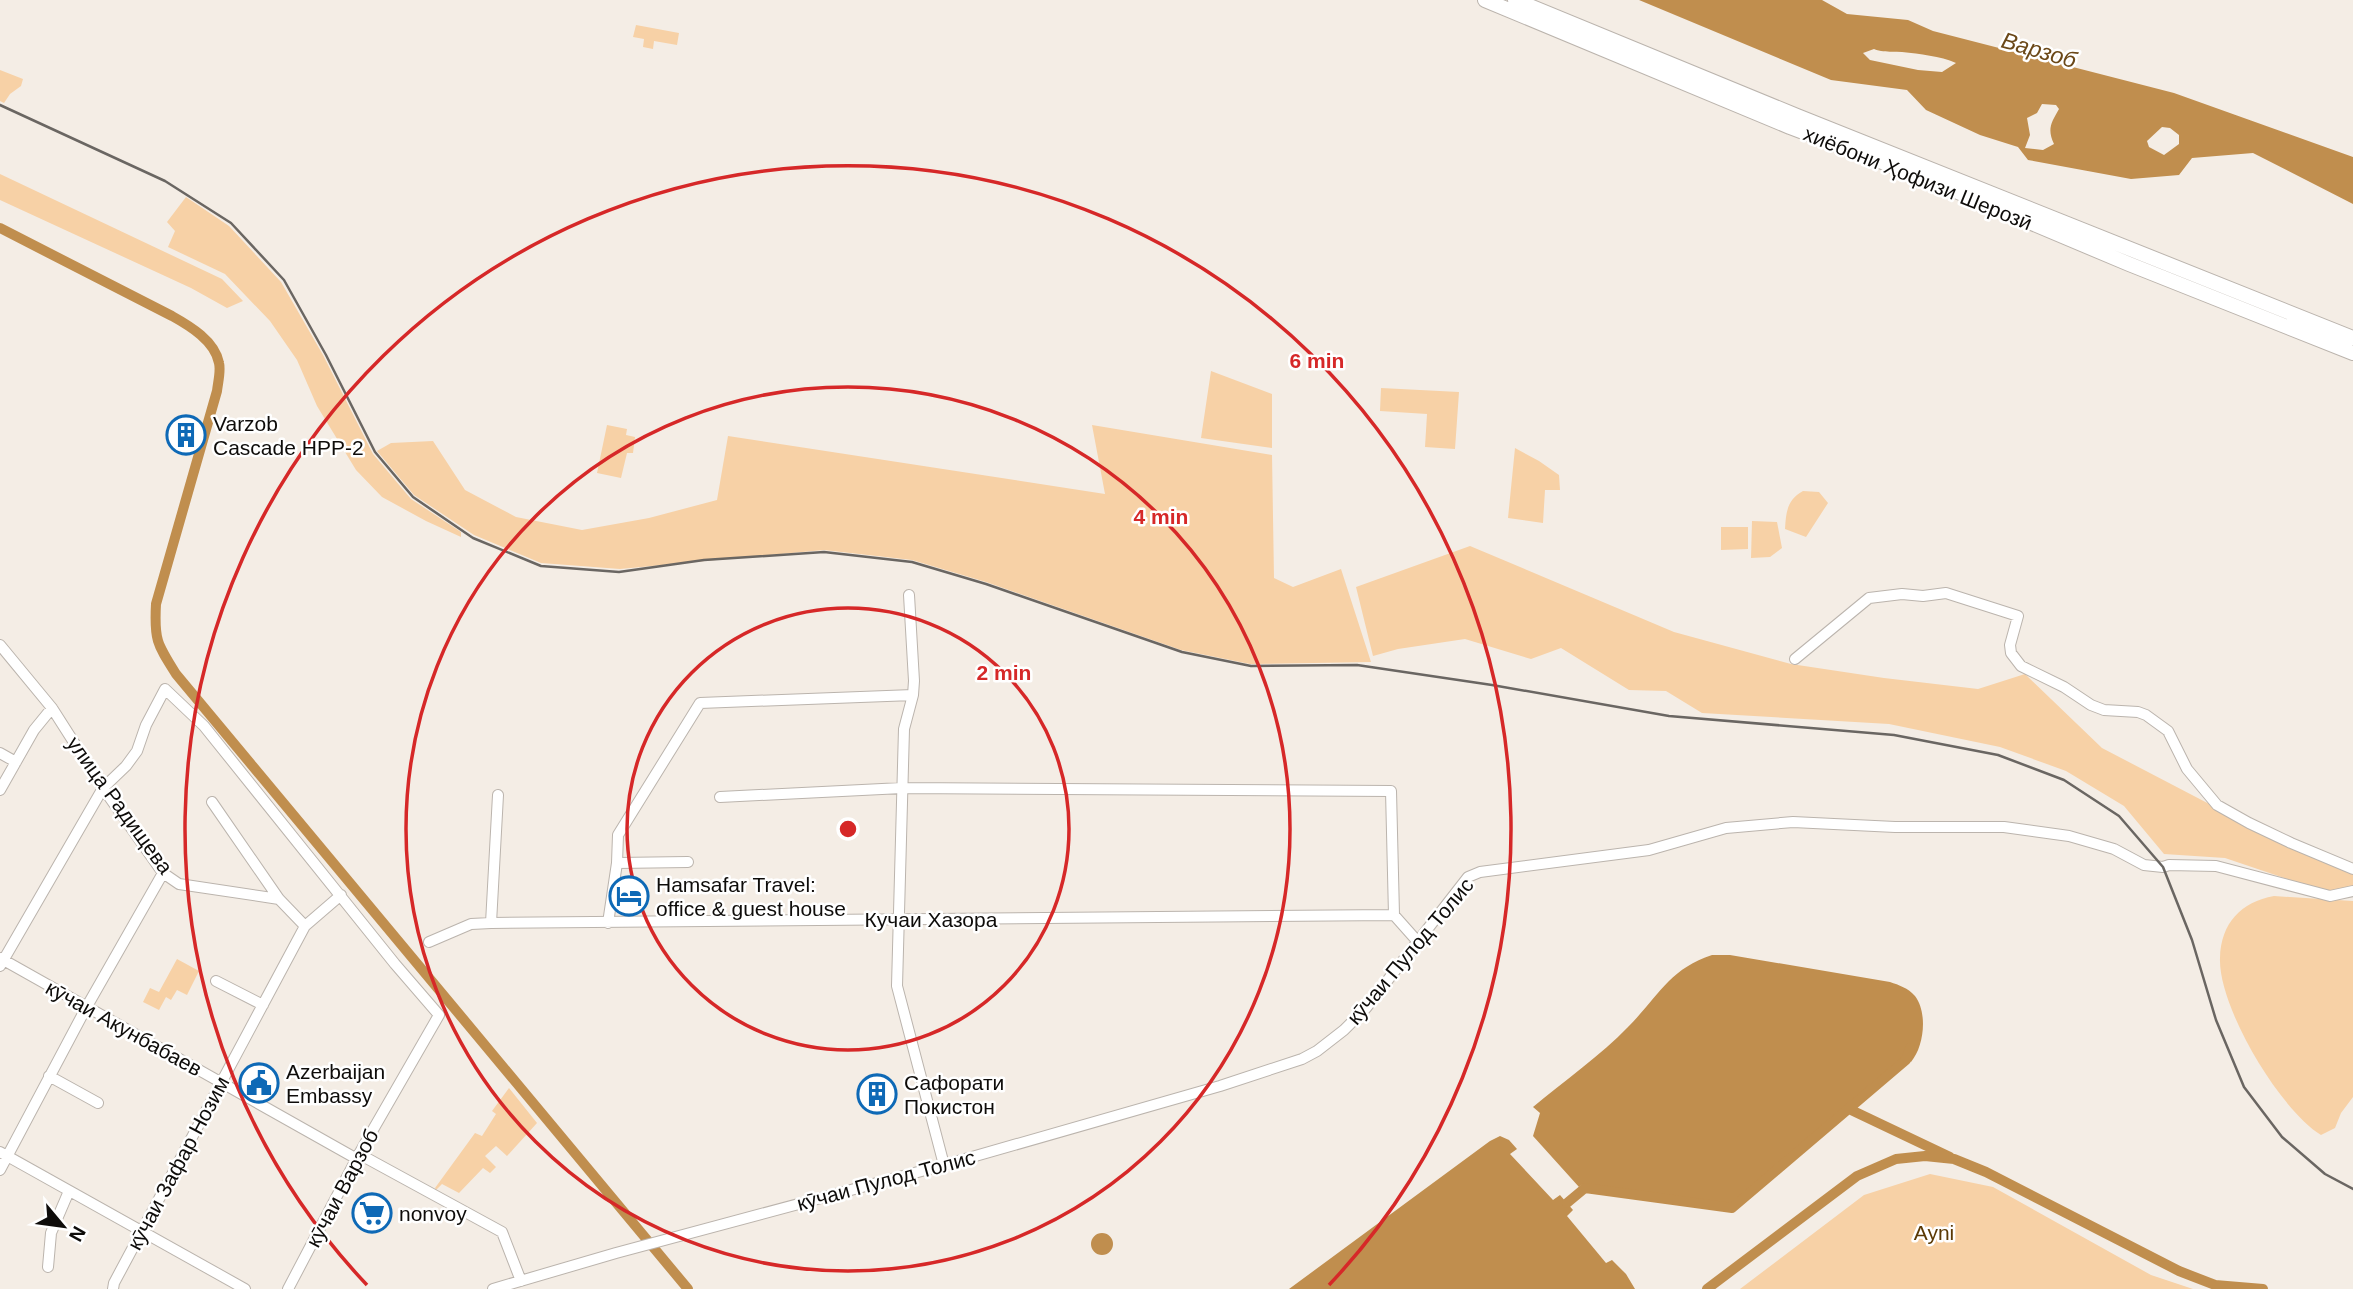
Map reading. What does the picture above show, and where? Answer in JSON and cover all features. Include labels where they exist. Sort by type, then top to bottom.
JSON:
[{"type":"main road","name":"хиёбони Ҳофизи Шерозӣ","points":[[1485,0],[1790,127],[1927,179],[2129,264],[2353,353]]},
{"type":"main road","name":"хиёбони Ҳофизи Шерозӣ","points":[[1515,0],[2353,338]]},
{"type":"street","points":[[1795,659],[1869,598],[1947,593],[2018,616],[2010,645],[2011,653],[2021,666],[2104,710],[2146,715],[2168,731],[2187,769],[2217,804],[2260,828],[2353,869]]},
{"type":"street","points":[[909,595],[914,672],[913,695],[904,729],[897,986],[944,1165]]},
{"type":"street","name":"улица Радищева","points":[[2,650],[52,708],[103,788],[163,873],[179,884],[279,899]]},
{"type":"street","points":[[1,962],[103,788],[137,751],[146,725],[165,689],[204,726],[341,895],[305,926],[279,899],[212,802]]},
{"type":"street","points":[[608,923],[617,863],[618,835],[700,703],[913,695]]},
{"type":"street","points":[[0,790],[34,730],[52,708]]},
{"type":"street","points":[[0,752],[16,762]]},
{"type":"street","points":[[720,797],[902,788],[1391,791],[1394,915],[1418,942]]},
{"type":"street","points":[[491,923],[498,795]]},
{"type":"street","name":"кӯчаи Пулод Толис","points":[[493,1289],[616,1253],[944,1165],[1220,1086],[1302,1059],[1344,1030],[1366,1007],[1468,877],[1480,872],[1649,850],[1726,828],[1793,822],[1895,827],[2004,827],[2069,836],[2114,849],[2144,865],[2216,866],[2314,894],[2330,896],[2353,891]]},
{"type":"street","points":[[617,863],[688,862]]},
{"type":"street","points":[[0,1170],[3,1154],[163,873]]},
{"type":"street","name":"кӯчаи Варзоб","points":[[288,1289],[358,1157],[439,1015],[341,895]]},
{"type":"street","name":"Кучаи Хазора","points":[[429,942],[471,924],[491,923],[898,917],[1394,915]]},
{"type":"street","name":"кӯчаи Зафар Нозим","points":[[113,1289],[305,926]]},
{"type":"street","name":"кӯчаи Акунбабаев","points":[[1,962],[358,1157],[502,1232],[521,1281]]},
{"type":"street","points":[[216,981],[263,1005]]},
{"type":"street","points":[[49,1076],[99,1103]]},
{"type":"street","points":[[3,1154],[245,1289]]},
{"type":"street","points":[[48,1267],[51,1233],[69,1191]]},
{"type":"green space","points":[[636,25],[679,33],[677,45],[654,41],[653,49],[643,47],[644,39],[633,37]]},
{"type":"green space","points":[[0,70],[23,79],[21,86],[10,94],[4,103],[0,101]]},
{"type":"green space","points":[[0,174],[222,279],[243,301],[227,308],[191,288],[0,200]]},
{"type":"green space","points":[[186,197],[229,226],[281,282],[323,355],[373,454],[411,499],[461,532],[461,537],[382,497],[356,470],[317,406],[297,360],[270,321],[225,274],[168,247],[175,231],[167,222]]},
{"type":"green space","points":[[1211,371],[1272,394],[1272,448],[1201,438]]},
{"type":"green space","points":[[1381,388],[1459,392],[1455,449],[1425,447],[1427,414],[1380,411]]},
{"type":"green space","points":[[607,425],[627,429],[626,435],[635,437],[633,453],[627,453],[621,478],[597,473]]},
{"type":"green space","points":[[1092,425],[1272,455],[1274,578],[1293,587],[1341,569],[1371,662],[1250,664],[1181,650],[986,582],[912,560],[824,550],[620,569],[541,563],[474,535],[414,495],[377,451],[391,443],[433,441],[465,490],[516,517],[582,530],[649,518],[717,500],[728,436],[1105,494]]},
{"type":"green space","points":[[1515,448],[1559,475],[1560,490],[1545,490],[1543,523],[1508,518]]},
{"type":"green space","points":[[1803,491],[1819,492],[1828,503],[1806,537],[1785,529],[1788,507]]},
{"type":"green space","points":[[1752,521],[1777,522],[1782,548],[1770,557],[1751,558]]},
{"type":"green space","points":[[1721,527],[1748,527],[1748,549],[1721,550]]},
{"type":"green space","points":[[1470,546],[1674,632],[1791,664],[1978,689],[2025,674],[2102,748],[2215,807],[2353,872],[2353,887],[2329,893],[2225,858],[2164,854],[2124,806],[2066,771],[2000,747],[1889,724],[1702,713],[1666,691],[1629,690],[1561,648],[1531,659],[1465,639],[1398,649],[1373,656],[1356,587]]},
{"type":"green space","points":[[2274,896],[2353,901],[2353,1097],[2341,1113],[2335,1128],[2321,1135],[2288,1104],[2254,1056],[2229,1003],[2222,979],[2221,946],[2229,925],[2235,916],[2252,903]]},
{"type":"green space","points":[[177,959],[199,971],[187,995],[177,990],[171,1000],[166,997],[159,1010],[143,1002],[150,988],[159,992]]},
{"type":"green space","points":[[509,1088],[537,1123],[507,1156],[496,1146],[485,1156],[496,1167],[490,1173],[483,1168],[459,1193],[442,1184],[436,1190],[475,1133],[482,1136],[496,1114],[492,1111]]},
{"type":"green space","name":"Ayni","points":[[1930,1174],[1993,1187],[2151,1275],[2193,1289],[1740,1289],[1864,1195]]},
{"type":"shaded area","points":[[1639,0],[1822,0],[1847,14],[1908,20],[1933,31],[2174,93],[2353,157],[2353,204],[2253,153],[2192,158],[2179,175],[2131,179],[2028,160],[2018,147],[1980,135],[1926,110],[1907,90],[1831,80]],"holes":[[[1874,49],[1930,56],[1956,63],[1942,72],[1918,70],[1870,60],[1863,53]],[[2042,104],[2056,105],[2059,109],[2051,126],[2054,144],[2043,150],[2025,148],[2030,135],[2027,118],[2037,113]],[[2162,127],[2170,128],[2179,135],[2179,144],[2164,155],[2149,147],[2147,141]]]},
{"type":"shaded area","points":[[1712,955],[1730,955],[1890,982],[1903,987],[1915,996],[1922,1011],[1923,1030],[1919,1048],[1911,1062],[1905,1058],[1730,1205],[1583,1184],[1579,1187],[1533,1136],[1540,1113],[1533,1107],[1617,1037],[1674,976]]},
{"type":"shaded area","points":[[1500,1136],[1509,1140],[1517,1149],[1510,1154],[1553,1200],[1560,1195],[1573,1210],[1567,1216],[1606,1263],[1612,1260],[1626,1274],[1635,1289],[1289,1289],[1490,1141]]},
{"type":"shaded area","points":[[1098,1233],[1106,1233],[1113,1240],[1113,1248],[1106,1255],[1098,1255],[1091,1248],[1091,1240]]},
{"type":"waterway","points":[[0,228],[172,316],[194,329],[217,355],[220,366],[217,391],[156,604],[156,634],[161,648],[176,674],[688,1289]]},
{"type":"waterway","points":[[1567,1203],[1585,1188],[1732,1208],[1906,1060],[1910,1048]]},
{"type":"waterway","points":[[1849,1109],[1950,1157]]},
{"type":"waterway","points":[[1707,1289],[1857,1176],[1896,1159],[1925,1156],[1954,1159],[1986,1172],[2179,1271],[2215,1285],[2263,1289]]},
{"type":"railway","points":[[0,105],[165,181],[231,223],[284,280],[375,452],[413,497],[473,538],[541,566],[619,572],[704,560],[824,552],[912,562],[986,584],[1182,652],[1251,666],[1357,665],[1669,716],[1894,735],[1998,755],[2064,780],[2119,816],[2163,867],[2192,940],[2216,1020],[2244,1087],[2282,1137],[2325,1174],[2353,1189]]},
{"type":"place","name":"Varzob Cascade HPP-2","points":[[186,435]]},
{"type":"place","name":"Hamsafar Travel: office & guest house","points":[[629,896]]},
{"type":"place","name":"Azerbaijan Embassy","points":[[259,1083]]},
{"type":"place","name":"Сафорати Покистон","points":[[877,1094]]},
{"type":"place","name":"nonvoy","points":[[372,1213]]},
{"type":"water label","name":"Варзоб","points":[[2039,50]]}]
